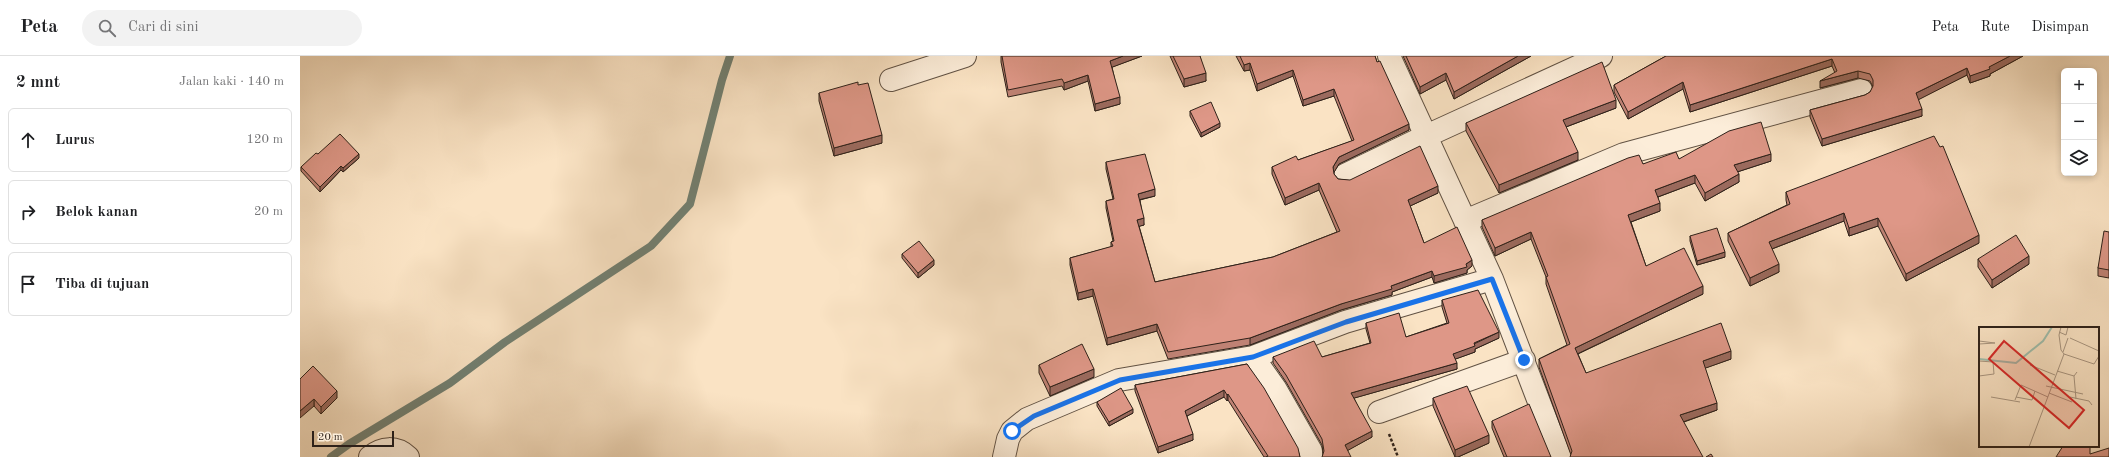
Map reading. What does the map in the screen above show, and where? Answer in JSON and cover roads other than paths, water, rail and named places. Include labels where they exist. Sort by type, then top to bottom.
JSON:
[{"type":"street","points":[[891,80],[965,56]]},
{"type":"street","points":[[1389,56],[1424,136],[1492,279],[1560,457]]},
{"type":"street","points":[[1345,175],[1424,136],[1601,56]]},
{"type":"street","points":[[1465,221],[1624,154],[1861,90]]},
{"type":"street","points":[[1004,457],[1008,439],[1012,431],[1027,420],[1120,380],[1253,357],[1346,322],[1492,279]]},
{"type":"street","points":[[1253,357],[1275,388],[1311,451],[1311,457]]},
{"type":"street","points":[[1379,412],[1524,360]]},
{"type":"street","points":[[370,457],[378,451],[388,449],[400,451],[408,457]]},
{"type":"waterway","points":[[331,457],[349,444],[450,383],[505,342],[651,246],[690,204],[722,80],[730,56]]}]
